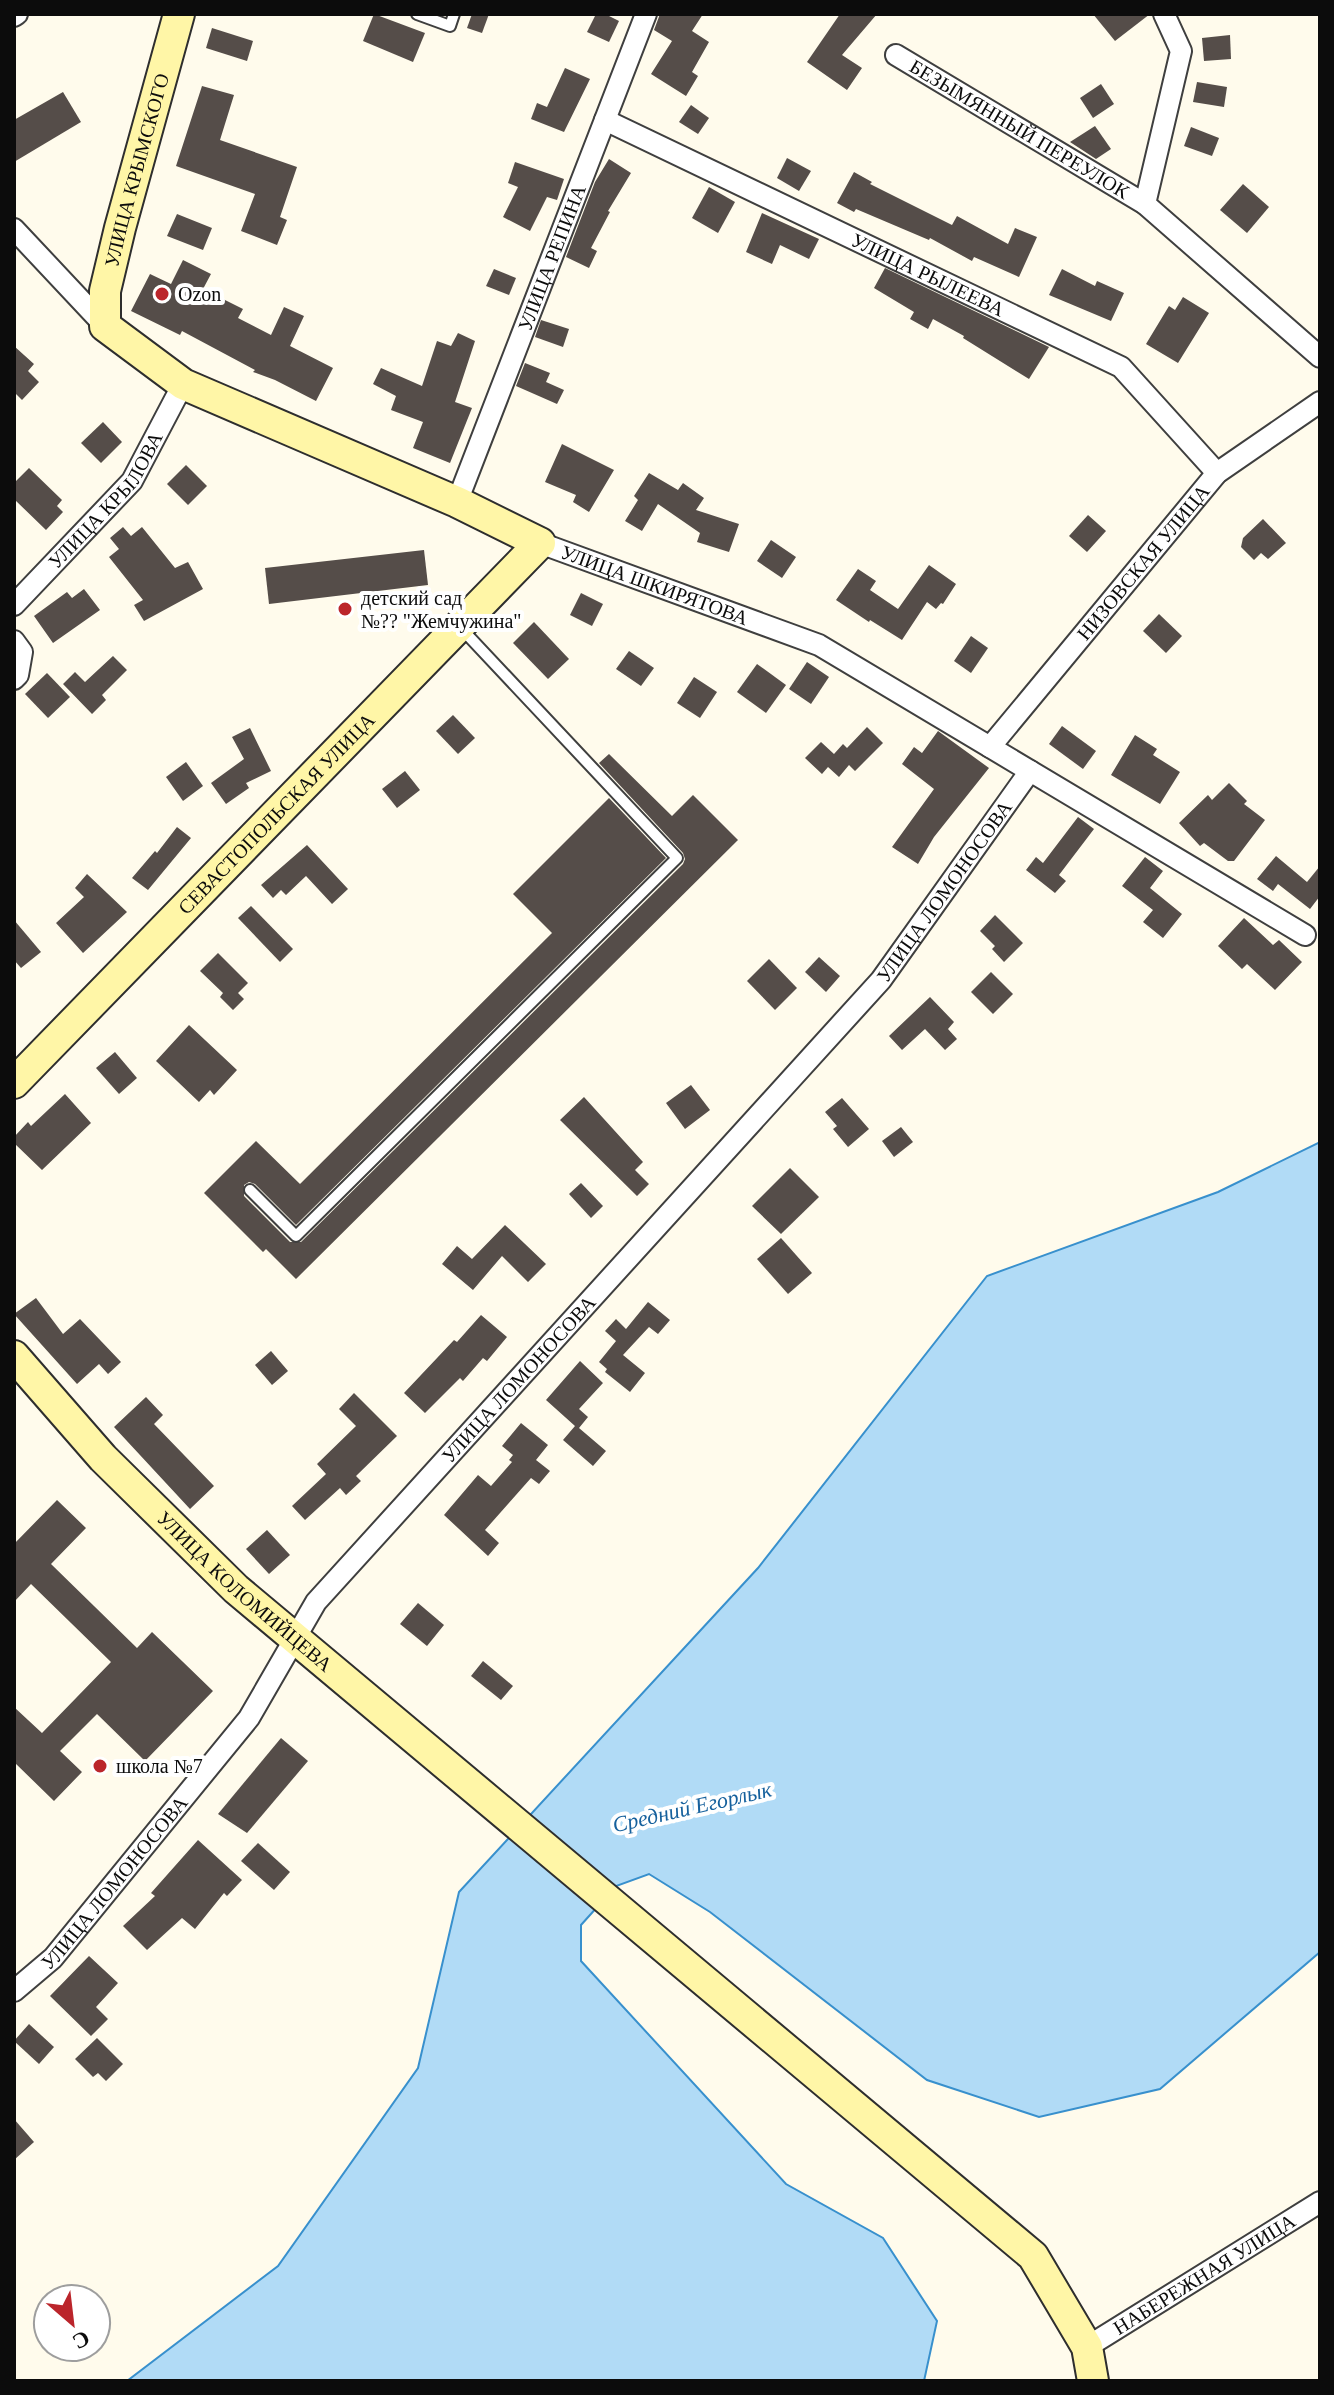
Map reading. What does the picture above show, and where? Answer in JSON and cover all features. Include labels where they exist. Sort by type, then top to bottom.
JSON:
[{"type":"street","name":"УЛИЦА КРЫМСКОГО","points":[[105,326],[105,291],[179,14]]},
{"type":"street","name":"УЛИЦА РЕПИНА","points":[[457,502],[646,14]]},
{"type":"street","name":"БЕЗЫМЯННЫЙ ПЕРЕУЛОК","points":[[1145,204],[1181,51],[1164,14]]},
{"type":"street","name":"БЕЗЫМЯННЫЙ ПЕРЕУЛОК","points":[[896,55],[1145,204],[1320,357]]},
{"type":"street","name":"УЛИЦА РЫЛЕЕВА","points":[[605,120],[1121,367],[1217,473]]},
{"type":"street","name":"УЛИЦА ШКИРЯТОВА","points":[[14,229],[105,326],[183,384],[457,502],[540,543],[819,645],[1305,935]]},
{"type":"street","name":"УЛИЦА КРЫЛОВА","points":[[14,605],[132,481],[183,384]]},
{"type":"street","name":"НИЗОВСКАЯ УЛИЦА","points":[[990,747],[1217,473],[1320,402]]},
{"type":"street","name":"СЕВАСТОПОЛЬСКАЯ УЛИЦА","points":[[14,1083],[540,543]]},
{"type":"street","points":[[14,641],[22,652],[18,675],[14,679]]},
{"type":"street","name":"УЛИЦА ЛОМОНОСОВА","points":[[14,1991],[53,1958],[249,1718],[316,1602],[881,980],[1030,771]]},
{"type":"street","name":"УЛИЦА КОЛОМИЙЦЕВА","points":[[14,1356],[114,1469],[236,1589],[1033,2256],[1087,2347]]},
{"type":"street","name":"НАБЕРЕЖНАЯ УЛИЦА","points":[[1087,2347],[1320,2202]]},
{"type":"street","points":[[1087,2347],[1093,2381]]},
{"type":"lane","points":[[417,14],[450,26],[454,14]]},
{"type":"lane","points":[[250,1190],[296,1236],[677,858],[459,625]]},
{"type":"water","name":"Средний Егорлык","points":[[1320,1142],[1320,1952],[1160,2089],[1039,2117],[927,2080],[710,1912],[649,1874],[616,1886],[581,1925],[581,1961],[786,2184],[883,2238],[937,2321],[924,2381],[127,2381],[278,2266],[418,2068],[459,1892],[758,1568],[987,1276],[1218,1192]]},
{"type":"building","points":[[374,14],[425,33],[413,62],[363,41]]},
{"type":"building","points":[[472,14],[489,14],[482,33],[467,28]]},
{"type":"building","points":[[596,14],[605,14],[619,21],[609,42],[587,32]]},
{"type":"building","points":[[660,14],[703,14],[692,31],[709,42],[692,72],[698,76],[686,96],[651,74],[672,41],[654,30]]},
{"type":"building","points":[[840,14],[877,14],[842,55],[862,68],[847,90],[807,62]]},
{"type":"building","points":[[1093,14],[1150,14],[1115,41]]},
{"type":"building","points":[[212,28],[253,41],[247,61],[206,48]]},
{"type":"building","points":[[1230,35],[1231,59],[1204,61],[1202,38]]},
{"type":"building","points":[[565,68],[590,79],[564,132],[531,119],[537,103],[547,107]]},
{"type":"building","points":[[1197,82],[1227,87],[1224,107],[1193,102]]},
{"type":"building","points":[[1101,84],[1114,104],[1093,118],[1080,98]]},
{"type":"building","points":[[202,86],[234,95],[220,140],[297,167],[280,217],[287,220],[277,245],[241,231],[255,194],[176,166]]},
{"type":"building","points":[[63,92],[81,122],[14,162],[14,120]]},
{"type":"building","points":[[691,105],[709,118],[698,134],[679,122]]},
{"type":"building","points":[[1095,126],[1111,149],[1096,159],[1070,142]]},
{"type":"building","points":[[1191,127],[1219,138],[1212,156],[1184,146]]},
{"type":"building","points":[[787,158],[811,171],[799,191],[777,178]]},
{"type":"building","points":[[609,159],[631,173],[608,211],[591,248],[597,251],[589,268],[566,257],[595,182]]},
{"type":"building","points":[[515,162],[564,179],[557,200],[547,197],[530,231],[503,217],[518,187],[508,183]]},
{"type":"building","points":[[854,172],[872,182],[870,184],[952,225],[957,216],[1008,244],[1015,228],[1037,237],[1019,277],[974,257],[972,261],[930,238],[856,209],[854,212],[837,203]]},
{"type":"building","points":[[1243,184],[1269,207],[1247,233],[1220,210]]},
{"type":"building","points":[[709,187],[735,202],[718,233],[692,218]]},
{"type":"building","points":[[762,213],[819,239],[809,259],[780,245],[772,264],[746,252]]},
{"type":"building","points":[[177,214],[212,228],[203,250],[167,236]]},
{"type":"building","points":[[183,260],[211,274],[203,289],[243,309],[238,318],[271,335],[284,307],[304,316],[290,346],[333,368],[316,401],[253,372],[255,370],[182,331],[180,335],[131,311],[150,274],[171,284]]},
{"type":"building","points":[[885,268],[1049,347],[1029,379],[933,319],[928,329],[910,319],[914,312],[874,288]]},
{"type":"building","points":[[494,269],[516,278],[509,295],[486,286]]},
{"type":"building","points":[[1062,269],[1095,286],[1097,281],[1124,293],[1111,321],[1049,295]]},
{"type":"building","points":[[1183,297],[1209,313],[1178,363],[1146,344],[1169,306],[1175,310]]},
{"type":"building","points":[[541,320],[569,329],[563,347],[535,337]]},
{"type":"building","points":[[458,333],[475,341],[455,402],[472,408],[450,463],[413,448],[423,422],[391,410],[396,396],[373,384],[381,368],[422,386],[437,341],[451,346]]},
{"type":"building","points":[[14,346],[34,364],[28,371],[39,382],[22,400],[14,392]]},
{"type":"building","points":[[525,363],[550,373],[546,382],[564,390],[557,404],[516,386]]},
{"type":"building","points":[[103,422],[122,442],[101,463],[81,443]]},
{"type":"building","points":[[562,444],[614,470],[589,512],[573,502],[576,495],[545,482]]},
{"type":"building","points":[[186,465],[207,486],[188,505],[167,484]]},
{"type":"building","points":[[29,468],[62,500],[57,506],[63,512],[46,530],[14,499],[14,483]]},
{"type":"building","points":[[649,473],[678,490],[683,483],[704,498],[696,510],[739,524],[729,552],[697,542],[700,533],[658,504],[642,531],[625,521],[638,500],[634,496]]},
{"type":"building","points":[[1088,515],[1106,531],[1087,552],[1069,536]]},
{"type":"building","points":[[1263,519],[1286,543],[1268,559],[1261,553],[1254,560],[1241,547],[1243,538]]},
{"type":"building","points":[[123,527],[131,536],[142,527],[175,568],[188,562],[203,589],[144,621],[134,605],[143,600],[109,557],[119,549],[110,538]]},
{"type":"building","points":[[771,540],[796,557],[782,578],[757,561]]},
{"type":"building","points":[[424,550],[428,585],[269,604],[265,568]]},
{"type":"building","points":[[929,565],[956,584],[936,609],[927,602],[902,640],[836,600],[858,569],[876,581],[870,590],[898,609]]},
{"type":"building","points":[[84,589],[100,610],[53,643],[34,616],[67,592],[72,598]]},
{"type":"building","points":[[581,593],[603,604],[592,626],[570,615]]},
{"type":"building","points":[[1159,614],[1182,636],[1166,653],[1143,631]]},
{"type":"building","points":[[534,622],[569,659],[548,679],[513,643]]},
{"type":"building","points":[[971,636],[988,648],[971,673],[954,661]]},
{"type":"building","points":[[629,651],[654,668],[641,686],[616,669]]},
{"type":"building","points":[[113,656],[127,670],[102,695],[106,700],[92,714],[63,684],[75,672],[85,682]]},
{"type":"building","points":[[807,662],[829,677],[811,704],[789,689]]},
{"type":"building","points":[[757,664],[786,685],[766,713],[737,692]]},
{"type":"building","points":[[47,673],[70,697],[48,718],[25,694]]},
{"type":"building","points":[[694,677],[717,692],[700,718],[677,703]]},
{"type":"building","points":[[453,715],[475,738],[458,754],[436,731]]},
{"type":"building","points":[[1062,726],[1096,751],[1083,769],[1049,744]]},
{"type":"building","points":[[867,727],[883,743],[855,771],[849,765],[839,777],[828,767],[822,774],[805,758],[821,742],[834,754],[843,744],[847,748]]},
{"type":"building","points":[[250,728],[271,771],[246,783],[249,788],[226,804],[211,783],[244,759],[232,737]]},
{"type":"building","points":[[938,731],[989,768],[934,837],[918,864],[892,847],[934,789],[902,764],[914,747],[922,753]]},
{"type":"building","points":[[1135,735],[1157,749],[1153,755],[1180,772],[1160,804],[1111,775]]},
{"type":"building","points":[[609,754],[672,816],[693,795],[738,840],[296,1279],[266,1249],[263,1252],[204,1193],[256,1141],[300,1184],[552,933],[513,894],[609,798],[666,858],[296,1225],[255,1184],[249,1182],[244,1185],[244,1196],[290,1242],[301,1242],[683,864],[683,853],[599,763]]},
{"type":"building","points":[[186,762],[203,786],[183,801],[166,777]]},
{"type":"building","points":[[405,771],[420,790],[397,808],[382,789]]},
{"type":"building","points":[[1229,783],[1247,801],[1244,804],[1265,820],[1234,861],[1228,861],[1204,843],[1200,846],[1179,823],[1208,795],[1212,800]]},
{"type":"building","points":[[1078,817],[1094,829],[1059,875],[1066,881],[1055,893],[1026,870],[1036,857],[1043,863]]},
{"type":"building","points":[[177,827],[191,838],[148,890],[132,878]]},
{"type":"building","points":[[307,845],[348,889],[332,904],[306,876],[286,895],[281,890],[273,898],[261,885]]},
{"type":"building","points":[[1276,856],[1307,882],[1320,866],[1320,896],[1310,909],[1278,884],[1273,891],[1257,879]]},
{"type":"building","points":[[1145,857],[1163,871],[1150,888],[1182,914],[1163,938],[1143,922],[1153,910],[1122,886]]},
{"type":"building","points":[[87,874],[127,912],[83,953],[56,923],[84,897],[75,888]]},
{"type":"building","points":[[251,906],[293,949],[280,962],[238,918]]},
{"type":"building","points":[[995,915],[1023,943],[1004,962],[992,949],[995,946],[980,931]]},
{"type":"building","points":[[1244,918],[1273,945],[1279,940],[1302,962],[1275,990],[1247,964],[1242,969],[1218,946]]},
{"type":"building","points":[[14,920],[41,952],[21,968],[14,960]]},
{"type":"building","points":[[218,953],[248,983],[238,993],[244,999],[233,1010],[220,997],[223,993],[200,971]]},
{"type":"building","points":[[819,957],[840,976],[826,992],[805,972]]},
{"type":"building","points":[[769,959],[797,988],[775,1010],[747,981]]},
{"type":"building","points":[[991,972],[1013,994],[993,1014],[971,992]]},
{"type":"building","points":[[930,997],[954,1022],[948,1029],[957,1039],[945,1050],[925,1029],[902,1050],[889,1036]]},
{"type":"building","points":[[189,1025],[237,1070],[214,1095],[210,1090],[199,1102],[156,1061]]},
{"type":"building","points":[[115,1052],[137,1078],[119,1094],[96,1068]]},
{"type":"building","points":[[691,1085],[710,1110],[685,1129],[666,1103]]},
{"type":"building","points":[[65,1094],[91,1123],[42,1170],[14,1143],[14,1137],[28,1122],[31,1126]]},
{"type":"building","points":[[584,1097],[643,1162],[635,1170],[649,1184],[637,1196],[560,1120]]},
{"type":"building","points":[[842,1098],[869,1129],[848,1147],[833,1129],[837,1126],[825,1112]]},
{"type":"building","points":[[901,1127],[913,1142],[894,1157],[882,1141]]},
{"type":"building","points":[[790,1168],[819,1197],[781,1234],[752,1206]]},
{"type":"building","points":[[581,1183],[603,1206],[591,1218],[569,1194]]},
{"type":"building","points":[[505,1225],[546,1264],[528,1282],[502,1256],[473,1290],[442,1264],[457,1246],[472,1259]]},
{"type":"building","points":[[781,1238],[812,1273],[788,1294],[757,1259]]},
{"type":"building","points":[[36,1298],[63,1334],[80,1319],[121,1362],[108,1374],[99,1364],[77,1384],[14,1314]]},
{"type":"building","points":[[648,1302],[670,1320],[658,1334],[649,1327],[623,1355],[645,1373],[630,1392],[605,1372],[607,1369],[599,1362],[616,1341],[605,1331],[616,1319],[626,1329]]},
{"type":"building","points":[[481,1315],[507,1337],[487,1361],[483,1358],[463,1381],[460,1378],[425,1413],[404,1393]]},
{"type":"building","points":[[271,1351],[288,1371],[272,1385],[255,1365]]},
{"type":"building","points":[[580,1361],[603,1383],[579,1409],[588,1417],[579,1428],[606,1451],[593,1466],[563,1440],[575,1426],[546,1400]]},
{"type":"building","points":[[354,1393],[397,1436],[356,1476],[361,1481],[346,1495],[340,1488],[305,1520],[292,1506],[326,1474],[317,1464],[356,1426],[339,1409]]},
{"type":"building","points":[[146,1397],[163,1415],[154,1424],[214,1486],[190,1509],[114,1427]]},
{"type":"building","points":[[521,1423],[548,1445],[536,1460],[550,1471],[539,1484],[531,1478],[485,1530],[499,1543],[488,1556],[444,1515],[478,1475],[491,1486],[512,1462],[509,1460],[513,1455],[502,1446]]},
{"type":"building","points":[[57,1500],[86,1528],[51,1564],[137,1648],[152,1632],[213,1691],[145,1761],[97,1714],[60,1751],[82,1772],[54,1801],[14,1762],[14,1707],[42,1733],[111,1662],[31,1584],[14,1602],[14,1544]]},
{"type":"building","points":[[267,1530],[290,1555],[269,1574],[246,1549]]},
{"type":"building","points":[[418,1603],[444,1625],[427,1646],[400,1624]]},
{"type":"building","points":[[483,1661],[513,1686],[501,1700],[471,1676]]},
{"type":"building","points":[[281,1738],[308,1761],[247,1833],[218,1814]]},
{"type":"building","points":[[198,1840],[242,1880],[227,1896],[224,1893],[195,1929],[182,1918],[147,1950],[123,1926],[155,1896],[151,1893]]},
{"type":"building","points":[[258,1843],[290,1872],[274,1890],[241,1861]]},
{"type":"building","points":[[89,1956],[118,1983],[96,2007],[108,2019],[91,2036],[50,1996]]},
{"type":"building","points":[[29,2024],[54,2047],[39,2064],[14,2041]]},
{"type":"building","points":[[97,2038],[123,2064],[106,2081],[98,2073],[93,2077],[75,2059]]},
{"type":"building","points":[[14,2119],[34,2142],[14,2160]]},
{"type":"place","name":"Ozon","points":[[162,294]]},
{"type":"place","name":"детский сад №?? \"Жемчужина\"","points":[[345,609]]},
{"type":"place","name":"школа №7","points":[[100,1766]]}]
